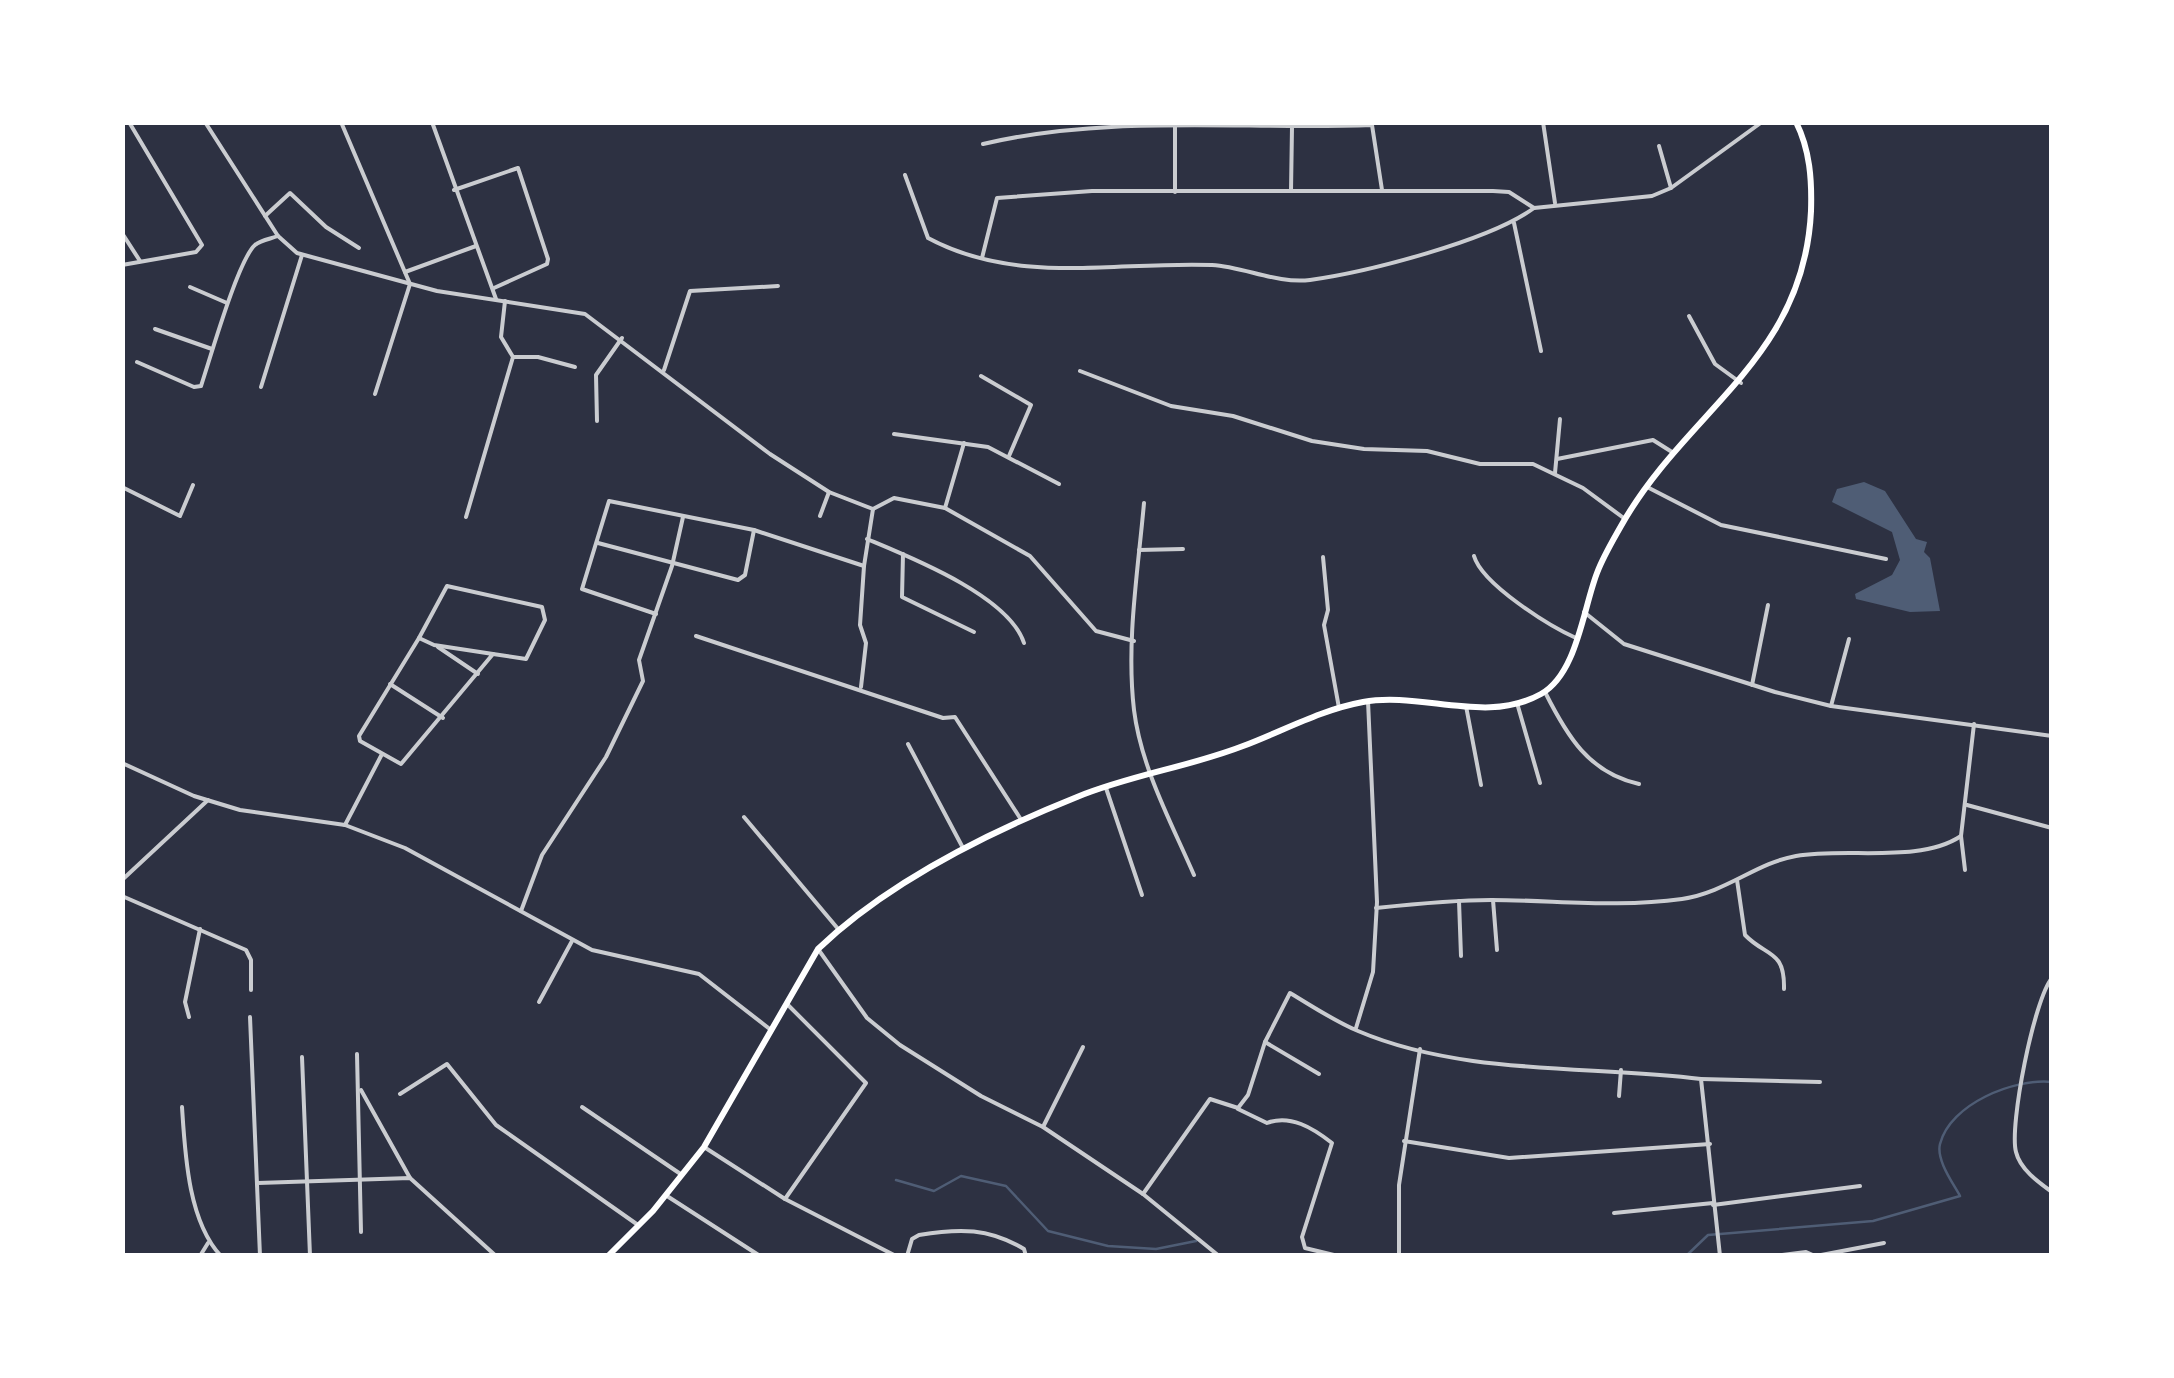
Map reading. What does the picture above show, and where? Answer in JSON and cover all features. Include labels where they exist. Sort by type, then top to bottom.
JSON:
[{"type":"highway","points":[[608,1256],[666,1196],[704,1147],[784,1002],[818,950],[839,930],[963,848],[1106,788],[1245,746],[1339,708],[1368,701],[1466,706],[1517,703],[1545,692],[1558,679],[1602,559],[1624,519],[1673,452],[1740,382],[1799,285],[1809,242],[1811,185],[1796,122]]},
{"type":"street","points":[[122,265],[196,252],[202,245],[130,122]]},
{"type":"street","points":[[205,122],[278,236],[302,255],[410,284],[586,314],[770,454],[829,492],[873,509],[894,498],[945,508],[1030,556],[1096,632],[1134,641]]},
{"type":"street","points":[[341,122],[410,284],[375,394]]},
{"type":"street","points":[[432,122],[496,298]]},
{"type":"street","points":[[1543,122],[1555,203]]},
{"type":"street","points":[[905,175],[928,238],[982,258],[1018,266],[1127,270],[1214,265],[1304,281],[1338,276],[1514,222],[1534,208],[1652,196],[1671,188],[1762,122]]},
{"type":"street","points":[[983,144],[1028,133],[1175,127],[1373,126],[1382,190]]},
{"type":"street","points":[[1175,127],[1175,192]]},
{"type":"street","points":[[1292,127],[1292,191]]},
{"type":"street","points":[[1659,146],[1671,188]]},
{"type":"street","points":[[454,190],[518,168],[548,259],[547,264],[494,288]]},
{"type":"street","points":[[265,216],[290,192],[326,228],[359,248]]},
{"type":"street","points":[[982,258],[997,198],[1071,192],[1509,192],[1534,208]]},
{"type":"street","points":[[1514,222],[1541,350]]},
{"type":"street","points":[[122,234],[140,261]]},
{"type":"street","points":[[137,362],[198,388],[251,250],[258,242],[278,236]]},
{"type":"street","points":[[405,272],[476,246]]},
{"type":"street","points":[[260,388],[302,255]]},
{"type":"street","points":[[664,370],[690,290],[778,286]]},
{"type":"street","points":[[190,287],[228,304]]},
{"type":"street","points":[[466,517],[513,357],[501,337],[505,301]]},
{"type":"street","points":[[1689,316],[1715,364],[1740,382]]},
{"type":"street","points":[[156,329],[212,350]]},
{"type":"street","points":[[597,421],[596,375],[622,338]]},
{"type":"street","points":[[513,357],[538,357],[575,367]]},
{"type":"street","points":[[1080,370],[1171,406],[1233,416],[1312,441],[1364,449],[1426,451],[1480,464],[1533,464],[1555,473],[1624,519]]},
{"type":"street","points":[[981,376],[1031,406],[1010,456]]},
{"type":"street","points":[[1555,473],[1560,419]]},
{"type":"street","points":[[894,434],[964,443],[1010,456],[1059,484]]},
{"type":"street","points":[[1558,459],[1653,440],[1673,452]]},
{"type":"street","points":[[945,508],[964,443]]},
{"type":"street","points":[[122,487],[180,516],[193,485]]},
{"type":"street","points":[[1648,487],[1721,526],[1886,559]]},
{"type":"street","points":[[820,516],[829,492]]},
{"type":"street","points":[[655,617],[584,591],[608,501],[754,530],[864,566]]},
{"type":"street","points":[[1144,503],[1138,550],[1134,710],[1152,773],[1194,874]]},
{"type":"street","points":[[860,690],[866,642],[860,625],[864,566],[873,509]]},
{"type":"street","points":[[521,911],[542,855],[606,757],[643,680],[637,668],[672,566],[683,517]]},
{"type":"street","points":[[598,543],[672,566],[738,580],[745,576],[754,530]]},
{"type":"street","points":[[867,539],[968,587],[1003,614],[1024,643]]},
{"type":"street","points":[[1138,550],[1182,550]]},
{"type":"street","points":[[903,554],[902,597],[974,632]]},
{"type":"street","points":[[1474,556],[1478,569],[1490,581],[1576,638]]},
{"type":"street","points":[[1324,557],[1328,610],[1324,625],[1339,708]]},
{"type":"street","points":[[434,645],[526,658],[545,620],[542,608],[447,586],[359,736],[360,741],[405,762],[493,654]]},
{"type":"street","points":[[1752,685],[1768,605]]},
{"type":"street","points":[[1584,612],[1624,644],[1831,706],[2052,736]]},
{"type":"street","points":[[696,636],[943,718],[955,717],[1022,822]]},
{"type":"street","points":[[419,638],[478,674]]},
{"type":"street","points":[[1831,706],[1849,639]]},
{"type":"street","points":[[390,684],[443,718]]},
{"type":"street","points":[[1545,692],[1596,769],[1639,784]]},
{"type":"street","points":[[1355,1030],[1373,972],[1376,908],[1368,701]]},
{"type":"street","points":[[1517,703],[1540,783]]},
{"type":"street","points":[[1466,706],[1481,785]]},
{"type":"street","points":[[1965,870],[1962,836],[1974,724]]},
{"type":"street","points":[[908,744],[963,848]]},
{"type":"street","points":[[345,825],[382,754]]},
{"type":"street","points":[[122,763],[240,810],[345,825],[405,848],[592,950],[700,974],[771,1030]]},
{"type":"street","points":[[1106,788],[1142,895]]},
{"type":"street","points":[[122,880],[208,800]]},
{"type":"street","points":[[1967,805],[2052,828]]},
{"type":"street","points":[[744,818],[839,930]]},
{"type":"street","points":[[1376,908],[1459,901],[1574,904],[1683,898],[1719,892],[1737,880],[1794,856],[1878,850],[1908,853],[1962,836]]},
{"type":"street","points":[[1737,880],[1744,936],[1774,955],[1784,973],[1784,990]]},
{"type":"street","points":[[122,896],[249,953],[251,990]]},
{"type":"street","points":[[1494,900],[1497,950]]},
{"type":"street","points":[[1459,901],[1461,956]]},
{"type":"street","points":[[189,1017],[185,1002],[200,929]]},
{"type":"street","points":[[539,1002],[572,941]]},
{"type":"street","points":[[818,950],[867,1018],[900,1044],[981,1096],[1043,1128],[1143,1194],[1220,1256]]},
{"type":"street","points":[[2052,978],[2036,1012],[2016,1152],[2024,1167],[2052,1192]]},
{"type":"street","points":[[1238,1108],[1252,1087],[1264,1042],[1290,993],[1355,1030],[1420,1049],[1501,1065],[1820,1082]]},
{"type":"street","points":[[784,1002],[866,1081],[784,1199]]},
{"type":"street","points":[[250,1017],[260,1256]]},
{"type":"street","points":[[1264,1042],[1319,1074]]},
{"type":"street","points":[[1043,1128],[1082,1047]]},
{"type":"street","points":[[1400,1256],[1404,1142],[1420,1049]]},
{"type":"street","points":[[357,1054],[361,1232]]},
{"type":"street","points":[[302,1057],[310,1256]]},
{"type":"street","points":[[400,1094],[446,1064],[496,1125],[638,1224]]},
{"type":"street","points":[[1618,1096],[1621,1070]]},
{"type":"street","points":[[1702,1078],[1720,1256]]},
{"type":"street","points":[[359,1086],[410,1178],[496,1256]]},
{"type":"street","points":[[1143,1194],[1210,1099],[1267,1123],[1278,1118],[1294,1120],[1332,1143],[1302,1237],[1305,1248],[1338,1256]]},
{"type":"street","points":[[182,1107],[187,1160],[208,1242],[221,1256]]},
{"type":"street","points":[[582,1108],[682,1175]]},
{"type":"street","points":[[1404,1142],[1510,1158],[1710,1144]]},
{"type":"street","points":[[704,1147],[784,1199],[896,1256]]},
{"type":"street","points":[[258,1183],[410,1178]]},
{"type":"street","points":[[1614,1213],[1860,1186]]},
{"type":"street","points":[[666,1196],[760,1256]]},
{"type":"street","points":[[908,1256],[912,1239],[919,1235],[978,1229],[1000,1235],[1024,1249],[1026,1256]]},
{"type":"street","points":[[200,1256],[208,1242]]},
{"type":"street","points":[[1774,1256],[1806,1252],[1815,1256],[1884,1243]]},
{"type":"water","points":[[1864,482],[1885,491],[1916,539],[1927,542],[1924,552],[1930,558],[1940,611],[1910,612],[1856,599],[1855,594],[1892,575],[1900,560],[1892,532],[1832,502],[1837,489]]},
{"type":"waterway","points":[[1686,1256],[1708,1235],[1873,1221],[1960,1196],[1939,1150],[1956,1117],[2002,1089],[2052,1082]]},
{"type":"waterway","points":[[896,1180],[934,1191],[961,1176],[1006,1186],[1048,1231],[1108,1246],[1156,1249],[1196,1241]]}]
